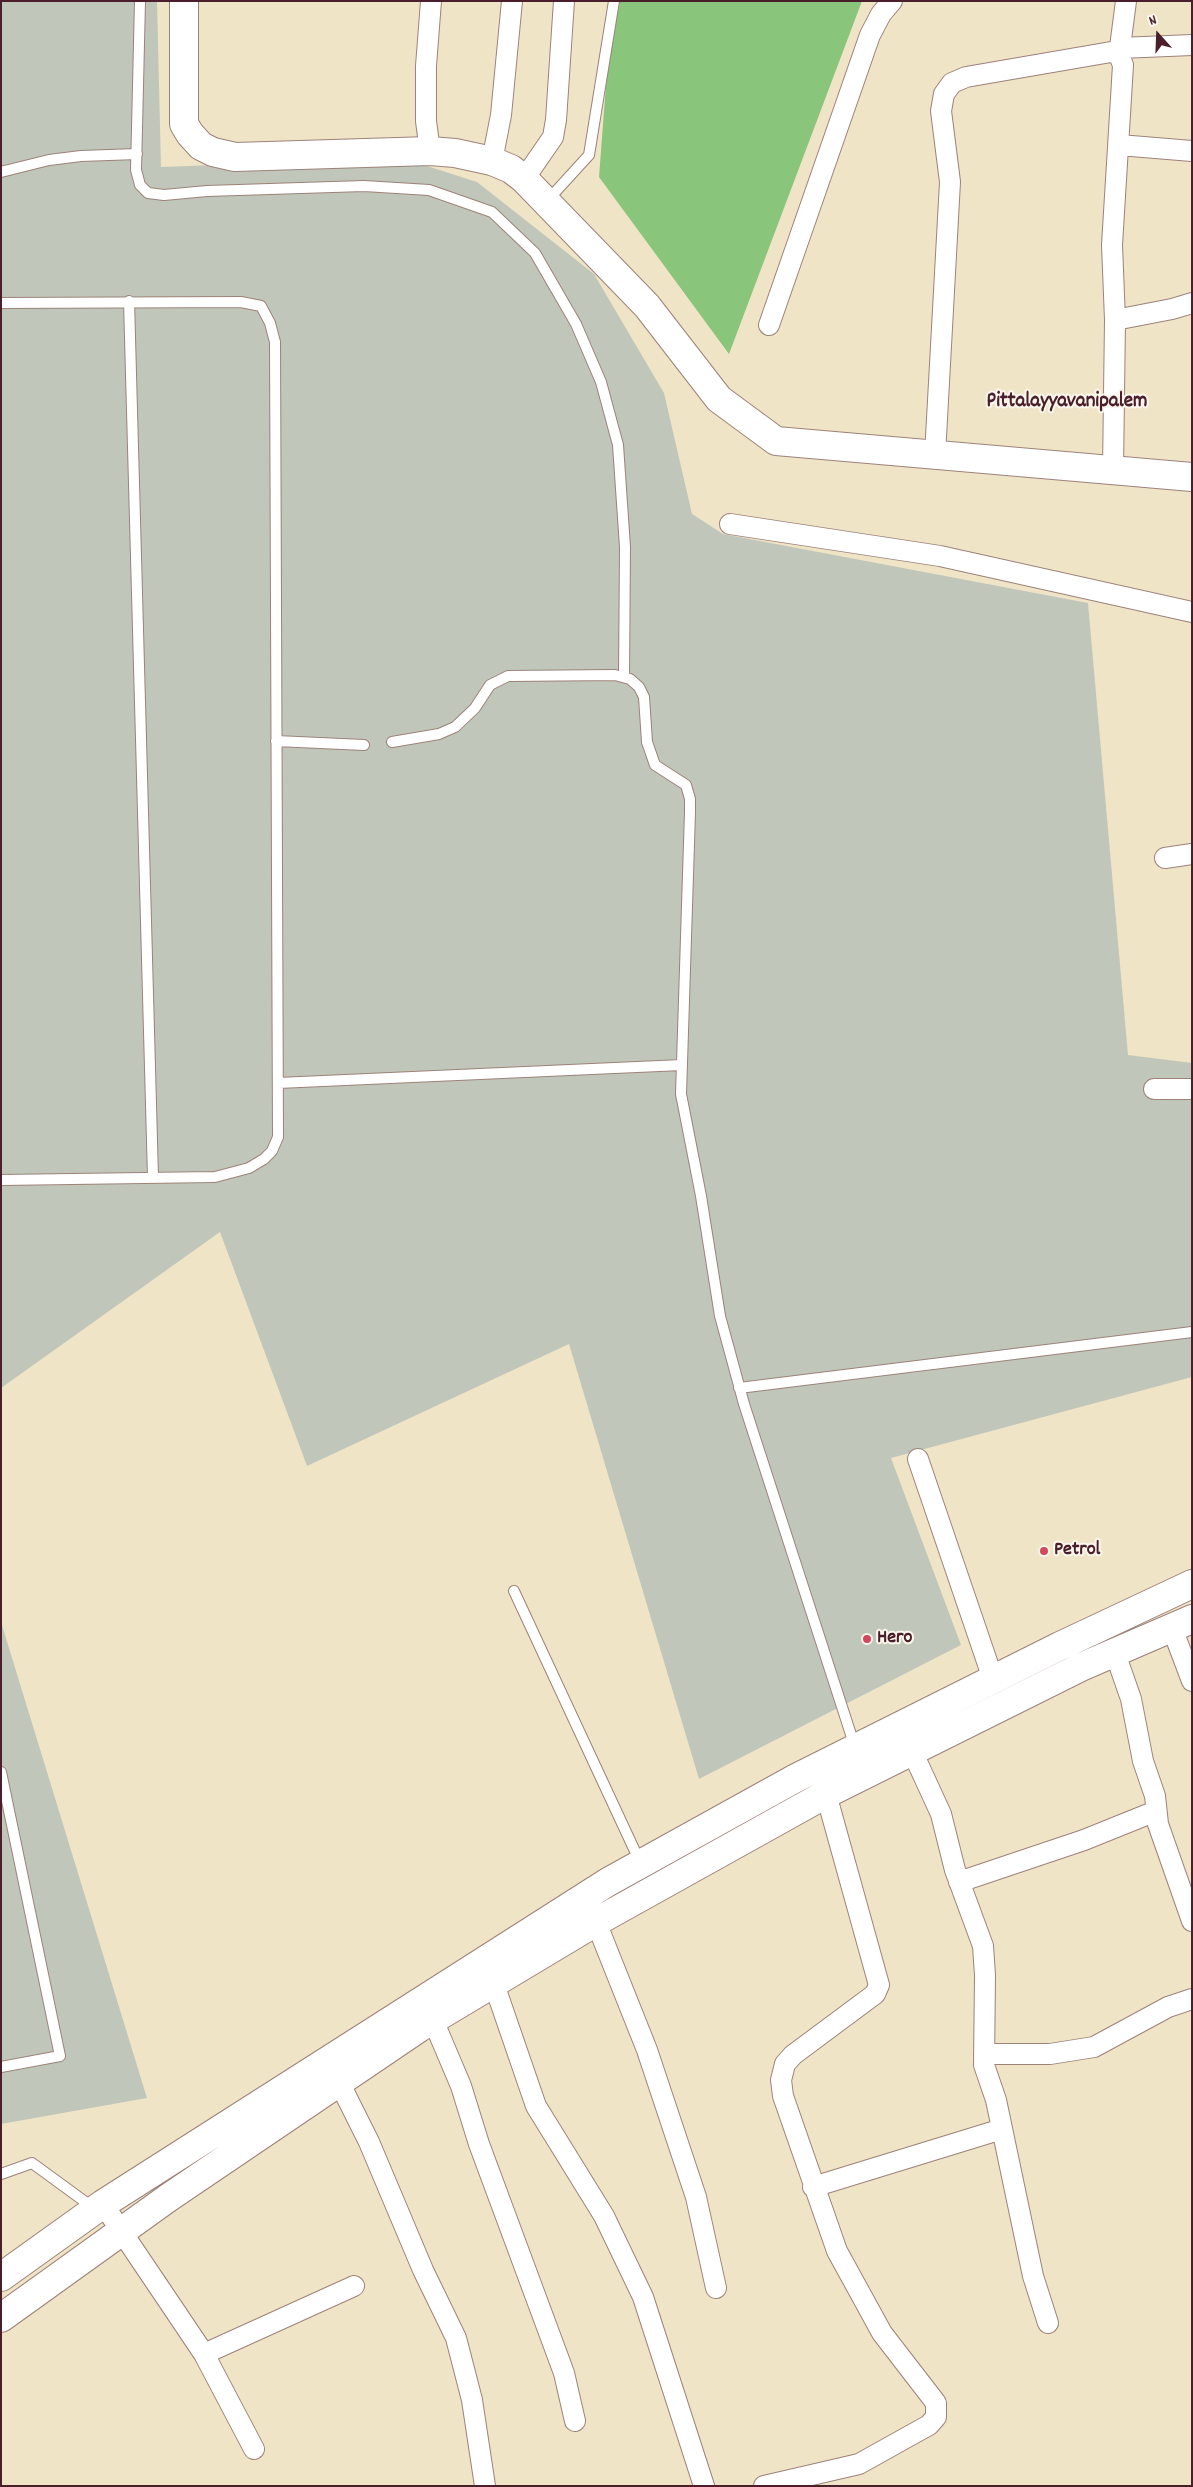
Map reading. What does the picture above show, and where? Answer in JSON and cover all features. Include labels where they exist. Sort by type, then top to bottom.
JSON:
[{"type":"main road","points":[[184,1],[184,124],[201,146],[213,152],[235,157],[430,151],[455,153],[492,161],[512,169],[524,179],[647,306],[720,399],[776,441],[1192,477]]},
{"type":"main road","points":[[1,2277],[95,2210],[154,2172],[334,2072],[433,2020],[494,1984],[608,1882],[796,1778],[993,1679],[1192,1584]]},
{"type":"main road","points":[[1,2318],[168,2198],[334,2072],[549,1935],[596,1922],[826,1794],[1081,1667],[1182,1623],[1158,1600]]},
{"type":"main road","points":[[899,1726],[912,1752]]},
{"type":"main road","points":[[154,2172],[168,2198]]},
{"type":"main road","points":[[95,2210],[114,2236]]},
{"type":"street","points":[[430,151],[426,121],[426,66],[431,1]]},
{"type":"street","points":[[492,161],[501,115],[512,1]]},
{"type":"street","points":[[524,179],[553,137],[556,120],[564,1]]},
{"type":"street","points":[[769,325],[870,35],[881,14],[892,1]]},
{"type":"street","points":[[1113,470],[1115,320],[1112,245],[1124,65],[1119,52],[1126,1]]},
{"type":"street","points":[[935,455],[950,182],[941,111],[944,94],[952,84],[966,77],[1101,53],[1192,45]]},
{"type":"street","points":[[1118,145],[1192,151]]},
{"type":"street","points":[[1115,320],[1172,309],[1192,303]]},
{"type":"street","points":[[730,524],[940,556],[1192,612]]},
{"type":"street","points":[[1165,858],[1192,854]]},
{"type":"street","points":[[1154,1089],[1192,1089]]},
{"type":"street","points":[[918,1459],[993,1679]]},
{"type":"street","points":[[1182,1623],[1192,1681]]},
{"type":"street","points":[[1115,1652],[1131,1699],[1143,1761],[1155,1796],[1158,1824],[1192,1920]]},
{"type":"street","points":[[912,1752],[941,1814],[959,1882],[983,1946],[986,1974],[984,2065],[996,2100],[1033,2276],[1048,2323]]},
{"type":"street","points":[[764,2486],[859,2464],[929,2425],[936,2417],[936,2403],[882,2333],[837,2251],[813,2187],[783,2096],[780,2080],[786,2064],[794,2055],[875,1994],[879,1985],[826,1794]]},
{"type":"street","points":[[959,1882],[1084,1840],[1156,1811]]},
{"type":"street","points":[[596,1922],[647,2050],[696,2197],[716,2288]]},
{"type":"street","points":[[494,1984],[536,2106],[604,2216],[643,2297],[704,2486]]},
{"type":"street","points":[[984,2054],[1050,2054],[1094,2047],[1168,2008],[1192,1999]]},
{"type":"street","points":[[433,2020],[461,2086],[480,2144],[564,2374],[575,2422]]},
{"type":"street","points":[[334,2072],[369,2142],[423,2270],[456,2338],[472,2400],[485,2486]]},
{"type":"street","points":[[813,2187],[1002,2129]]},
{"type":"street","points":[[114,2236],[204,2354],[254,2449]]},
{"type":"street","points":[[204,2354],[354,2286]]},
{"type":"lane","points":[[140,1],[136,170],[140,185],[148,193],[164,195],[208,191],[364,186],[429,190],[492,212],[535,252],[576,324],[601,382],[618,445],[626,547],[624,677]]},
{"type":"lane","points":[[546,202],[589,155],[614,1]]},
{"type":"lane","points":[[1,172],[49,160],[137,154]]},
{"type":"lane","points":[[1,302],[241,302],[260,306],[270,323],[274,342],[278,1083],[278,1137],[272,1151],[264,1159],[249,1168],[215,1177],[1,1180]]},
{"type":"lane","points":[[129,302],[153,1178]]},
{"type":"lane","points":[[392,742],[439,734],[455,727],[475,708],[490,685],[508,676],[615,675],[630,679],[639,687],[644,697],[647,742],[655,765],[686,785],[690,799],[681,1094],[701,1196],[720,1316],[739,1388],[856,1748]]},
{"type":"lane","points":[[276,742],[364,745]]},
{"type":"lane","points":[[278,1083],[682,1065]]},
{"type":"lane","points":[[739,1388],[1192,1332]]},
{"type":"lane","points":[[514,1591],[641,1864]]},
{"type":"lane","points":[[1,1772],[60,2056],[1,2067]]},
{"type":"lane","points":[[1,2174],[32,2163],[95,2210]]},
{"type":"shaded area","points":[[1,1],[157,1],[161,167],[402,158],[477,182],[594,274],[664,393],[692,514],[723,534],[1088,603],[1128,1055],[1192,1063],[1192,1377],[891,1458],[961,1645],[699,1779],[569,1344],[307,1466],[220,1232],[1,1388]]},
{"type":"shaded area","points":[[1,1622],[147,2098],[1,2124]]},
{"type":"green space","points":[[610,1],[862,1],[729,354],[599,177],[611,19]]},
{"type":"place","name":"Petrol","points":[[1044,1551]]},
{"type":"place","name":"Hero","points":[[867,1639]]},
{"type":"district","name":"Pittalayyavanipalem","points":[[1067,403]]}]
